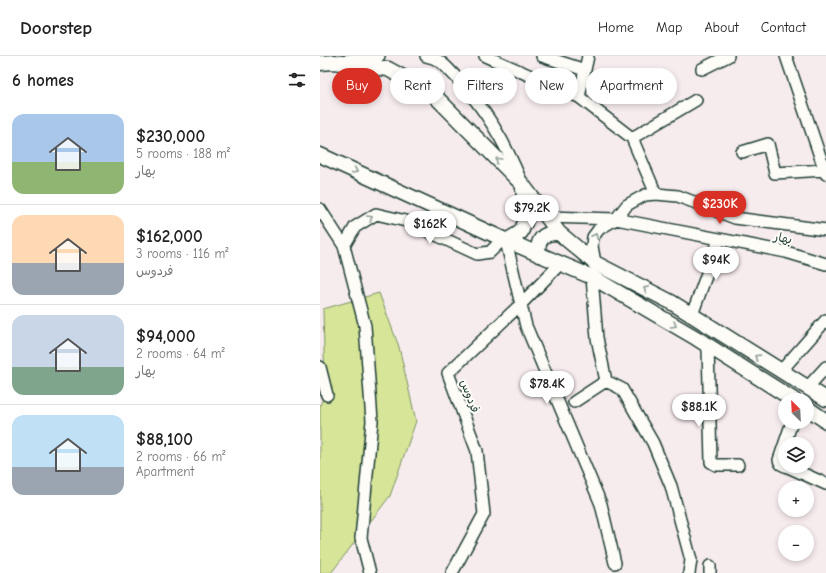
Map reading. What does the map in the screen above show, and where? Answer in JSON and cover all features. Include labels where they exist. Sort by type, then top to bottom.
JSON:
[{"type":"main road","points":[[320,63],[334,62],[388,69],[432,93],[522,184],[559,233],[595,263],[671,302],[826,400]]},
{"type":"main road","points":[[320,155],[505,240],[592,277],[783,393]]},
{"type":"main road","points":[[505,240],[521,232],[527,217],[522,184]]},
{"type":"main road","points":[[539,255],[537,247],[545,234],[559,233]]},
{"type":"main road","points":[[814,413],[826,421]]},
{"type":"street","points":[[334,62],[379,56]]},
{"type":"street","points":[[426,56],[442,58],[486,111],[510,154],[522,184]]},
{"type":"street","points":[[485,56],[579,96],[632,138],[656,194]]},
{"type":"street","points":[[542,56],[585,70]]},
{"type":"street","points":[[579,96],[588,56]]},
{"type":"street","points":[[702,68],[728,56]]},
{"type":"street","points":[[742,152],[768,144],[775,173],[825,172],[786,56]]},
{"type":"street","points":[[632,138],[696,100]]},
{"type":"street","points":[[595,263],[592,246],[593,237],[599,229],[616,219],[627,205],[645,195],[656,194],[678,196],[735,218],[826,230]]},
{"type":"street","points":[[320,209],[344,246],[365,326],[372,421],[361,538],[370,573]]},
{"type":"street","points":[[344,246],[355,227],[376,214],[406,221],[477,254],[490,252],[505,240],[526,326],[601,504],[615,563]]},
{"type":"street","name":"بهار","points":[[546,217],[616,219],[786,252],[826,264]]},
{"type":"street","points":[[692,315],[719,240]]},
{"type":"street","name":"فردوس","points":[[452,573],[484,514],[477,451],[448,373],[521,304],[560,264]]},
{"type":"street","points":[[592,277],[597,338],[606,381]]},
{"type":"street","points":[[781,371],[826,320]]},
{"type":"street","points":[[708,347],[712,462],[716,465],[738,465]]},
{"type":"street","points":[[320,367],[328,395]]},
{"type":"street","points":[[807,388],[826,367]]},
{"type":"street","points":[[574,402],[606,381]]},
{"type":"street","points":[[606,381],[622,389],[653,443],[671,486],[691,560],[689,573]]},
{"type":"street","points":[[801,473],[826,484]]},
{"type":"green space","points":[[379,293],[399,347],[416,421],[390,496],[331,573],[320,573],[320,406],[325,392],[323,309]]}]
